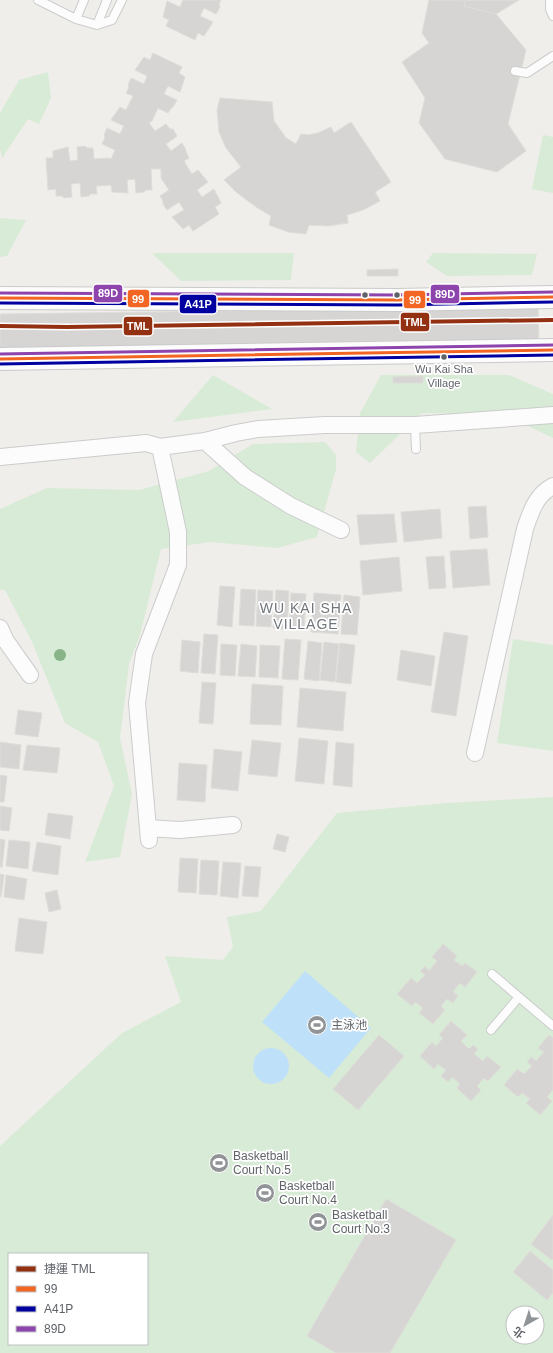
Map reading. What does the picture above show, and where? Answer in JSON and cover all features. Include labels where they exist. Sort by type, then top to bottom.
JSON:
[{"type":"main road","points":[[0,298],[396,300],[553,297]]},
{"type":"main road","points":[[0,359],[553,350]]},
{"type":"street","points":[[0,457],[146,444],[160,446],[205,441],[258,429],[325,425],[415,425],[553,415]]},
{"type":"street","points":[[205,441],[245,477],[291,506],[341,530]]},
{"type":"street","points":[[160,446],[178,532],[178,565],[144,654],[137,703],[149,834],[234,825]]},
{"type":"street","points":[[475,753],[525,529],[535,502],[545,490],[553,486]]},
{"type":"street","points":[[0,628],[6,641],[30,675]]},
{"type":"lane","points":[[38,0],[76,19],[97,24],[112,20],[122,0]]},
{"type":"lane","points":[[76,19],[84,0]]},
{"type":"lane","points":[[97,24],[107,0]]},
{"type":"lane","points":[[550,0],[550,9],[553,16]]},
{"type":"lane","points":[[515,71],[527,73],[553,56]]},
{"type":"lane","points":[[415,425],[416,449]]},
{"type":"lane","points":[[492,974],[553,1026]]},
{"type":"lane","points":[[491,1030],[519,997]]},
{"type":"green space","points":[[48,72],[51,98],[39,124],[28,119],[2,158],[0,149],[0,113],[19,80]]},
{"type":"green space","points":[[543,135],[553,137],[553,193],[532,189]]},
{"type":"green space","points":[[0,218],[26,220],[7,256],[0,257]]},
{"type":"green space","points":[[152,253],[294,253],[291,280],[181,281]]},
{"type":"green space","points":[[433,253],[537,254],[532,275],[447,276],[426,262]]},
{"type":"green space","points":[[213,375],[272,409],[173,422]]},
{"type":"green space","points":[[381,375],[509,375],[553,394],[553,438],[506,415],[422,413],[370,463],[356,452],[360,413]]},
{"type":"green space","points":[[325,442],[336,455],[336,469],[317,537],[277,548],[210,542],[161,549],[140,635],[129,664],[120,738],[132,794],[120,857],[85,862],[114,786],[98,742],[65,723],[32,642],[5,590],[0,590],[0,509],[47,488],[139,490],[209,471],[253,444]]},
{"type":"green space","points":[[513,639],[553,645],[553,751],[497,743]]},
{"type":"green space","points":[[553,797],[553,1353],[0,1353],[0,1146],[122,1033],[181,1002],[165,956],[223,960],[233,947],[227,917],[261,911],[337,813],[447,803]]},
{"type":"water","name":"主泳池","points":[[305,971],[371,1028],[329,1078],[262,1022]]},
{"type":"water","points":[[271,1048],[281,1051],[286,1056],[289,1066],[286,1076],[281,1081],[271,1084],[261,1081],[256,1076],[253,1066],[256,1056],[261,1051]]},
{"type":"building","points":[[183,0],[221,0],[219,4],[220,7],[216,14],[204,8],[200,16],[213,22],[204,36],[198,33],[195,40],[166,26],[169,20],[163,17],[167,1],[180,7]]},
{"type":"building","points":[[429,0],[519,0],[496,14],[526,50],[508,124],[526,151],[497,172],[445,159],[419,123],[425,98],[402,62],[429,43],[422,33]]},
{"type":"building","points":[[465,0],[519,0],[496,14],[464,6]]},
{"type":"building","points":[[153,53],[182,67],[179,73],[185,77],[180,92],[168,86],[164,94],[177,100],[173,107],[168,113],[158,108],[152,121],[149,123],[155,131],[166,124],[170,129],[173,129],[177,136],[166,144],[171,151],[182,143],[189,158],[184,161],[192,174],[198,170],[208,182],[197,190],[202,197],[214,189],[221,203],[215,207],[219,214],[193,231],[189,225],[183,229],[172,217],[184,210],[179,202],[167,210],[163,204],[160,196],[169,190],[161,178],[161,169],[151,169],[152,190],[146,190],[144,192],[136,193],[135,179],[127,180],[128,193],[112,192],[111,185],[96,186],[97,194],[90,194],[89,196],[81,197],[80,183],[71,184],[72,197],[64,198],[62,196],[56,196],[56,189],[48,190],[46,158],[53,158],[53,151],[68,147],[70,161],[78,160],[77,147],[85,146],[87,148],[93,148],[94,159],[111,159],[115,150],[102,144],[105,138],[104,135],[107,128],[120,134],[124,126],[111,120],[120,107],[126,110],[133,96],[126,93],[129,88],[128,85],[131,78],[144,84],[147,76],[135,70],[144,57],[150,60]]},
{"type":"building","points":[[220,98],[272,102],[274,121],[286,138],[296,144],[301,134],[308,135],[318,133],[331,127],[334,133],[351,122],[391,182],[375,192],[380,201],[363,210],[347,215],[348,223],[328,226],[309,225],[306,234],[288,232],[269,225],[271,216],[236,192],[224,180],[241,167],[226,148],[219,132],[217,110]]},
{"type":"building","points":[[398,269],[398,276],[367,276],[367,270]]},
{"type":"building","points":[[538,305],[539,344],[0,349],[0,314],[376,309]]},
{"type":"building","points":[[423,376],[423,383],[393,383],[393,377]]},
{"type":"building","points":[[486,506],[488,537],[470,539],[468,507]]},
{"type":"building","points":[[440,509],[442,538],[404,542],[401,512]]},
{"type":"building","points":[[394,514],[397,542],[360,545],[357,515]]},
{"type":"building","points":[[487,549],[490,585],[453,588],[450,551]]},
{"type":"building","points":[[444,556],[446,588],[429,589],[426,557]]},
{"type":"building","points":[[399,557],[402,591],[363,595],[360,561]]},
{"type":"building","points":[[220,586],[235,587],[232,627],[217,625]]},
{"type":"building","points":[[241,589],[256,590],[254,626],[239,625]]},
{"type":"building","points":[[258,590],[273,591],[271,627],[256,626]]},
{"type":"building","points":[[276,590],[289,591],[287,630],[273,628]]},
{"type":"building","points":[[291,593],[306,594],[304,630],[289,630]]},
{"type":"building","points":[[314,593],[341,595],[338,634],[311,632]]},
{"type":"building","points":[[344,595],[360,597],[357,635],[341,634]]},
{"type":"building","points":[[444,632],[468,636],[456,716],[431,712]]},
{"type":"building","points":[[204,634],[218,635],[215,674],[201,673]]},
{"type":"building","points":[[285,639],[301,640],[298,680],[282,679]]},
{"type":"building","points":[[182,640],[200,642],[198,673],[180,671]]},
{"type":"building","points":[[308,641],[322,643],[319,681],[304,679]]},
{"type":"building","points":[[324,642],[339,644],[335,682],[320,680]]},
{"type":"building","points":[[340,643],[355,645],[351,684],[336,682]]},
{"type":"building","points":[[221,644],[237,645],[235,676],[220,675]]},
{"type":"building","points":[[241,644],[257,646],[255,677],[238,676]]},
{"type":"building","points":[[260,645],[280,646],[278,678],[259,677]]},
{"type":"building","points":[[401,650],[435,656],[431,686],[397,680]]},
{"type":"building","points":[[202,682],[216,683],[213,724],[199,723]]},
{"type":"building","points":[[252,684],[283,686],[281,725],[250,724]]},
{"type":"building","points":[[300,688],[346,692],[343,731],[297,727]]},
{"type":"building","points":[[18,710],[42,713],[38,737],[15,734]]},
{"type":"building","points":[[299,738],[328,741],[324,784],[295,781]]},
{"type":"building","points":[[252,740],[281,743],[277,777],[248,774]]},
{"type":"building","points":[[0,742],[21,745],[19,769],[0,767]]},
{"type":"building","points":[[336,742],[354,744],[352,787],[333,785]]},
{"type":"building","points":[[27,745],[60,748],[57,773],[23,770]]},
{"type":"building","points":[[214,749],[242,752],[238,791],[211,788]]},
{"type":"building","points":[[179,763],[207,765],[205,802],[177,800]]},
{"type":"building","points":[[0,775],[7,776],[4,802],[0,802]]},
{"type":"building","points":[[0,806],[12,808],[9,831],[0,830]]},
{"type":"building","points":[[48,813],[73,816],[70,839],[45,835]]},
{"type":"building","points":[[277,834],[289,837],[285,852],[273,849]]},
{"type":"building","points":[[0,839],[5,840],[2,867],[0,867]]},
{"type":"building","points":[[9,840],[30,842],[28,869],[6,866]]},
{"type":"building","points":[[37,842],[61,846],[58,875],[32,871]]},
{"type":"building","points":[[180,858],[198,859],[196,893],[178,892]]},
{"type":"building","points":[[201,860],[219,861],[217,895],[199,894]]},
{"type":"building","points":[[223,862],[241,863],[238,898],[220,896]]},
{"type":"building","points":[[245,866],[261,867],[258,897],[242,896]]},
{"type":"building","points":[[0,874],[4,875],[1,897],[0,897]]},
{"type":"building","points":[[6,875],[27,879],[24,900],[4,897]]},
{"type":"building","points":[[57,890],[61,909],[49,912],[45,893]]},
{"type":"building","points":[[19,918],[47,922],[43,954],[15,951]]},
{"type":"building","points":[[443,944],[457,956],[454,960],[462,966],[465,963],[477,972],[465,987],[460,983],[453,992],[458,996],[453,1003],[447,999],[441,1006],[445,1010],[433,1024],[419,1013],[423,1008],[415,1002],[412,1006],[397,994],[411,978],[417,983],[425,975],[420,971],[425,966],[429,971],[437,961],[432,957]]},
{"type":"building","points":[[451,1021],[467,1035],[461,1041],[469,1049],[473,1045],[478,1049],[474,1054],[483,1061],[487,1056],[501,1067],[488,1081],[484,1078],[477,1086],[481,1090],[471,1101],[457,1088],[460,1084],[452,1077],[448,1082],[441,1076],[446,1070],[438,1064],[434,1069],[420,1056],[432,1042],[436,1046],[443,1038],[439,1035]]},
{"type":"building","points":[[379,1035],[404,1056],[358,1110],[333,1089]]},
{"type":"building","points":[[549,1035],[553,1038],[553,1090],[547,1097],[552,1101],[540,1115],[526,1103],[530,1099],[522,1093],[518,1097],[504,1085],[517,1069],[524,1074],[532,1066],[527,1062],[531,1057],[536,1061],[544,1052],[538,1048]]},
{"type":"building","points":[[386,1199],[456,1240],[390,1353],[336,1353],[307,1336]]},
{"type":"building","points":[[553,1215],[553,1259],[552,1260],[531,1244]]},
{"type":"building","points":[[530,1251],[553,1270],[553,1293],[547,1300],[513,1272]]},
{"type":"metro line","name":"TML","points":[[0,326],[67,327],[553,320]]},
{"type":"transit line","name":"89D","points":[[0,293],[397,295],[553,292]]},
{"type":"transit line","name":"99","points":[[0,298],[397,300],[553,297]]},
{"type":"transit line","name":"A41P","points":[[0,303],[397,305],[553,302]]},
{"type":"transit line","name":"89D","points":[[0,354],[553,345]]},
{"type":"transit line","name":"99","points":[[0,359],[553,350]]},
{"type":"transit line","name":"A41P","points":[[0,364],[553,355]]},
{"type":"place","name":"Wu Kai Sha Village","points":[[444,357]]},
{"type":"place","name":"主泳池","points":[[317,1025]]},
{"type":"place","name":"Basketball Court No.5","points":[[219,1163]]},
{"type":"place","name":"Basketball Court No.4","points":[[265,1193]]},
{"type":"place","name":"Basketball Court No.3","points":[[318,1222]]},
{"type":"district","name":"WU KAI SHA VILLAGE","points":[[306,616]]}]
